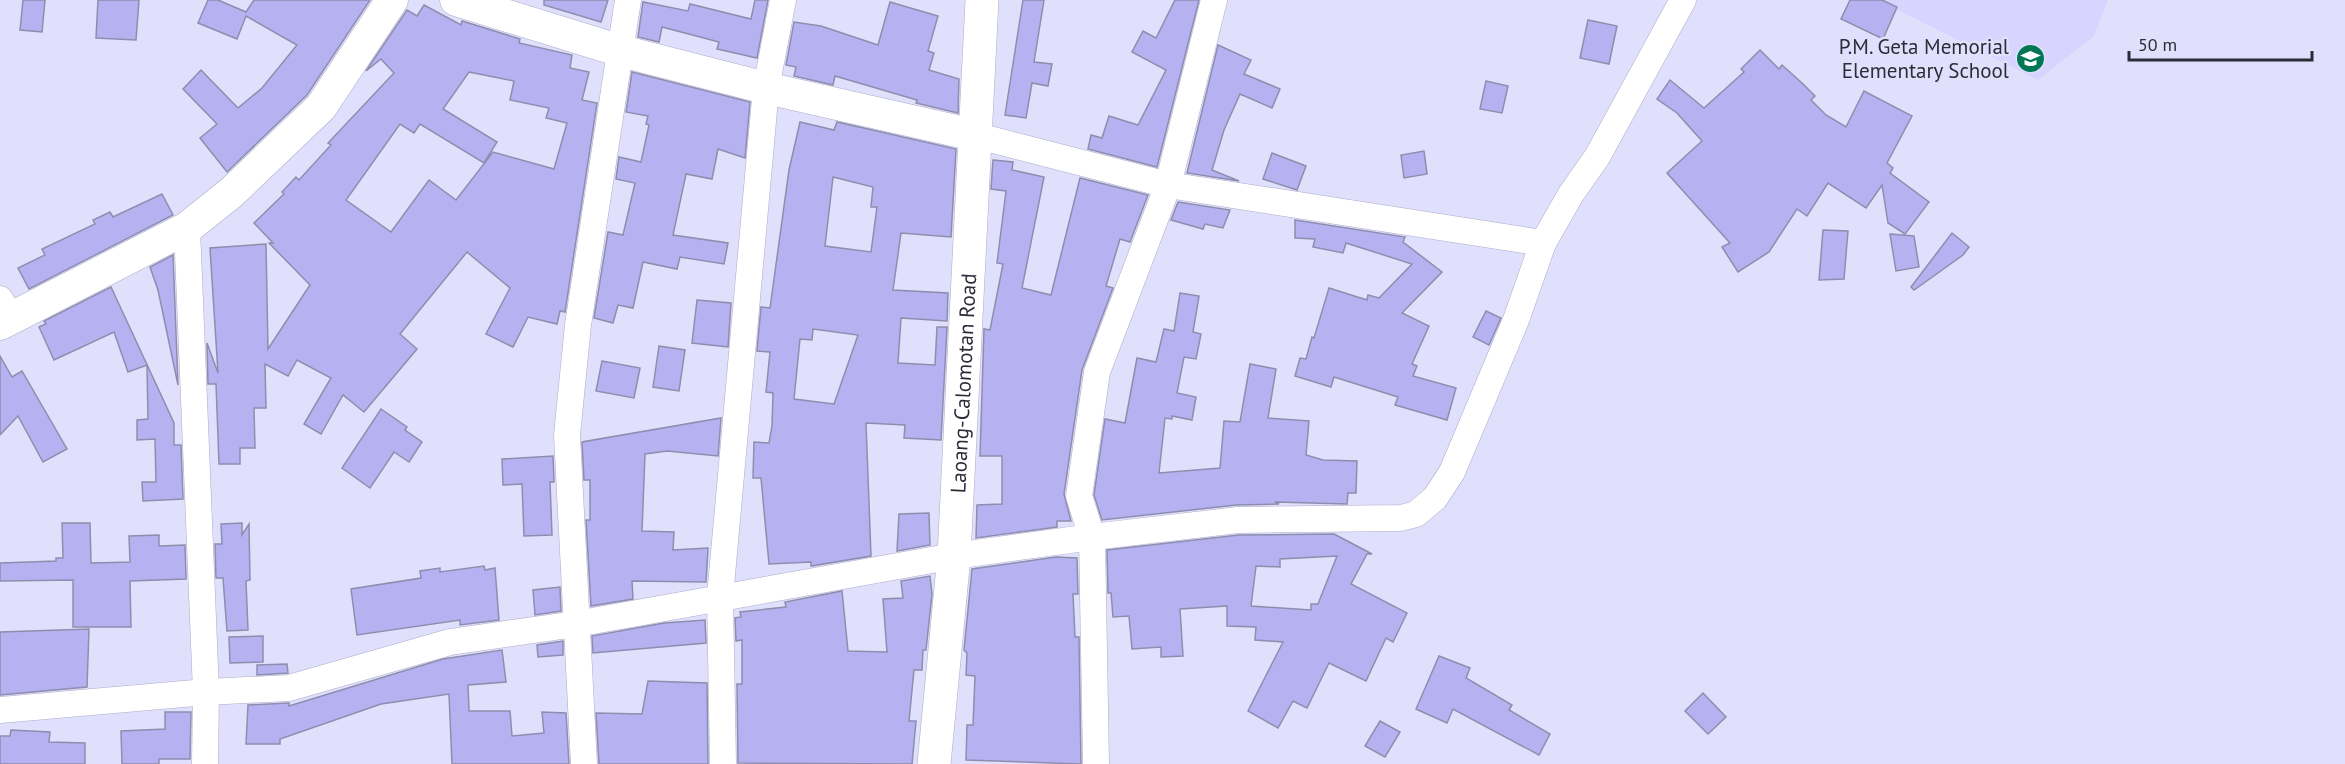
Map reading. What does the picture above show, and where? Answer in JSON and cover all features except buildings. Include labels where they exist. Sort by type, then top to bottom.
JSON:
[{"type":"main road","name":"Laoang-Calomotan Road","points":[[934,764],[954,556],[982,0]]},
{"type":"street","points":[[4,314],[187,228],[232,192],[321,107],[392,0]]},
{"type":"street","points":[[456,0],[621,51],[766,88],[975,135],[1168,185],[1543,243]]},
{"type":"street","points":[[584,764],[567,435],[578,324],[628,0]]},
{"type":"street","points":[[723,764],[720,597],[766,88],[783,0]]},
{"type":"street","points":[[1096,764],[1092,537],[1079,496],[1097,372],[1168,185],[1214,0]]},
{"type":"street","points":[[0,710],[206,692],[289,688],[450,642],[576,624],[954,556],[1238,520],[1401,518],[1416,514],[1435,498],[1452,472],[1516,320],[1543,243],[1571,194],[1597,157],[1683,0]]},
{"type":"street","points":[[187,228],[206,692],[205,764]]},
{"type":"shaded area","name":"P.M. Geta Memorial Elementary School","points":[[1878,0],[2108,0],[2094,36],[2038,80]]},
{"type":"place","name":"P.M. Geta Memorial Elementary School","points":[[2030,58]]}]
